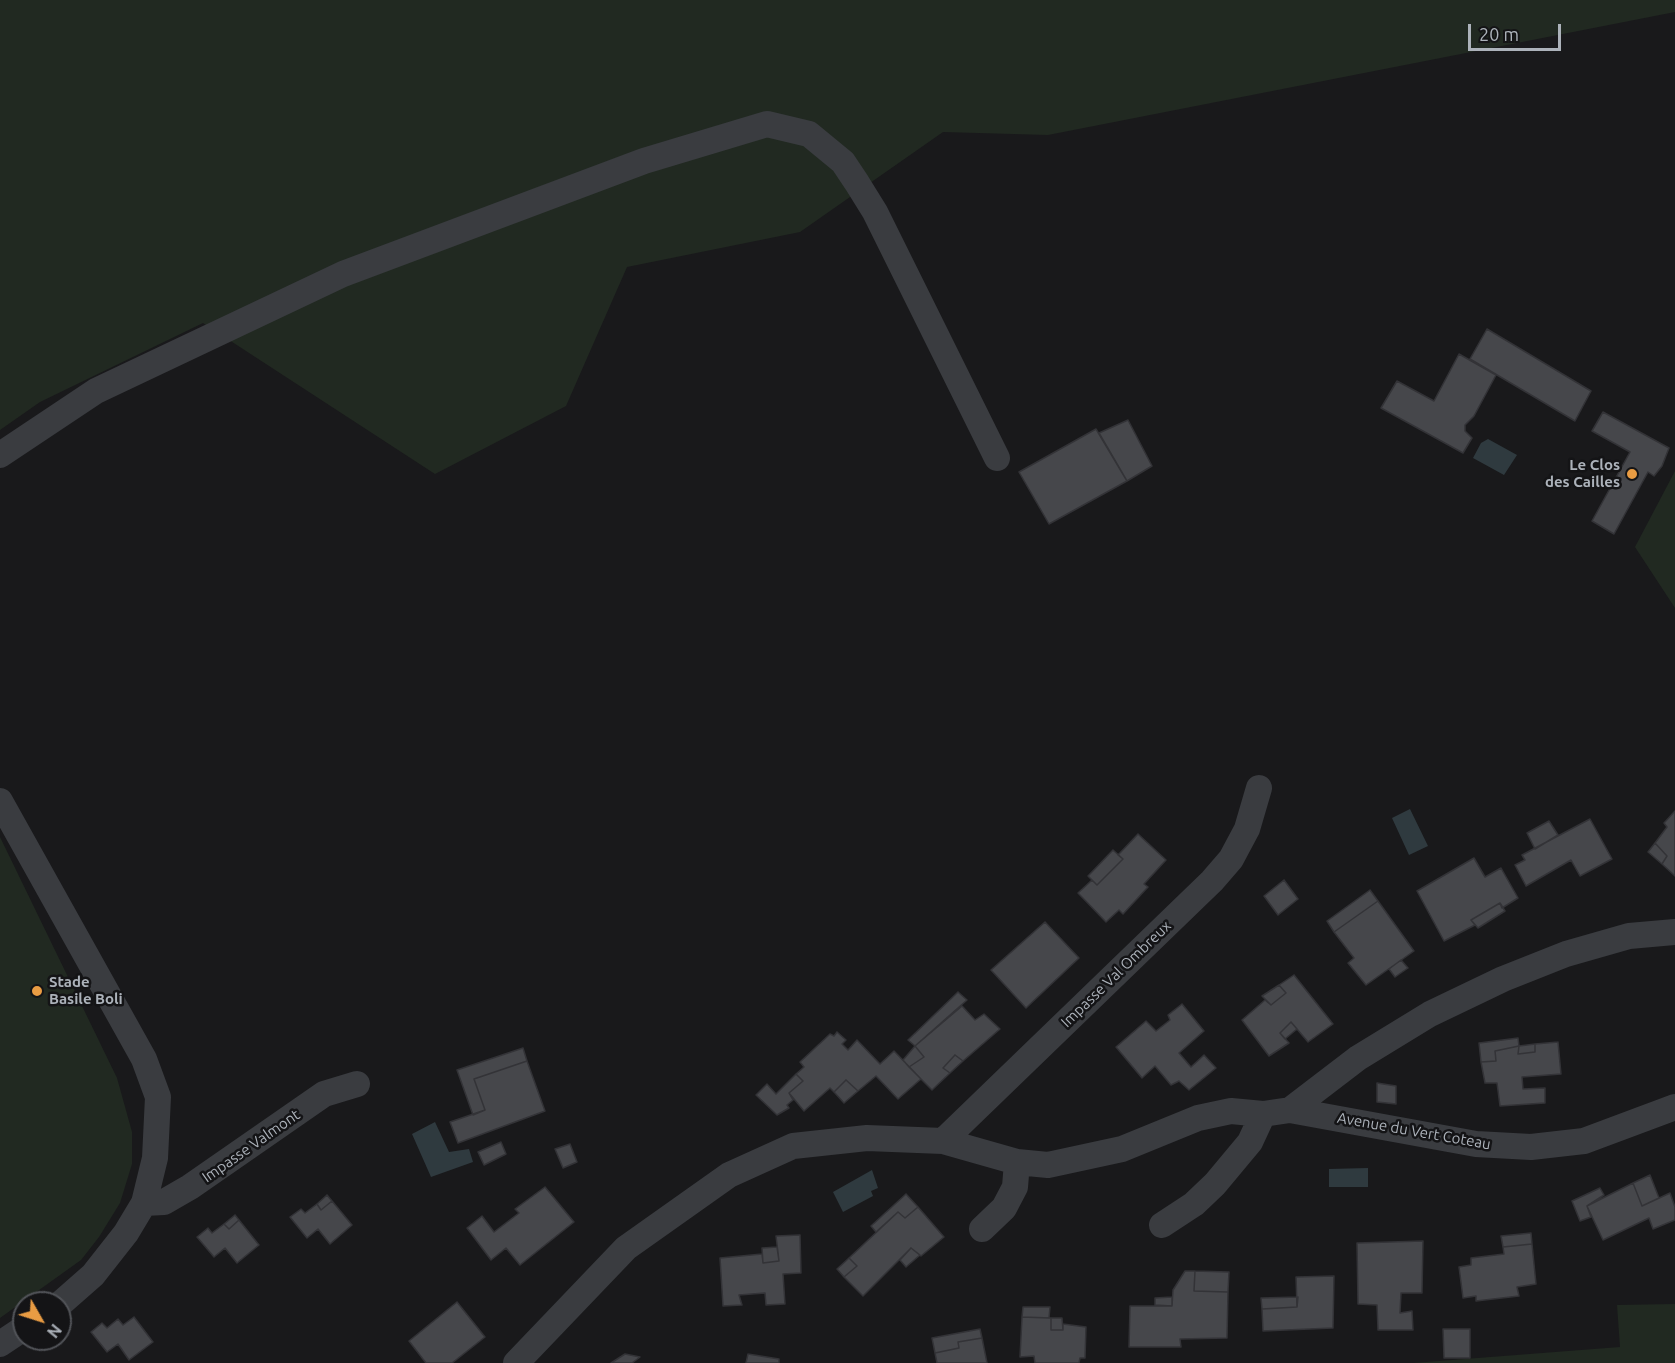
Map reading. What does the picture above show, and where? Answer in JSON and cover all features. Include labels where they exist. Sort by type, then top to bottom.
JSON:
[{"type":"street","points":[[0,455],[96,391],[343,274],[644,161],[767,124],[808,134],[843,162],[875,212],[997,458]]},
{"type":"street","name":"Impasse Val Ombreux","points":[[943,1141],[1232,859],[1247,829],[1259,788]]},
{"type":"street","points":[[0,801],[144,1059],[158,1097],[155,1158],[144,1203],[126,1233],[93,1275],[72,1293]]},
{"type":"street","points":[[516,1363],[626,1248],[729,1174],[793,1146],[867,1138],[943,1141],[1017,1162],[1048,1165],[1122,1149],[1198,1118],[1231,1111],[1263,1114],[1290,1110],[1367,1053],[1430,1014],[1503,979],[1566,954],[1629,936],[1675,932]]},
{"type":"street","name":"Impasse Valmont","points":[[144,1203],[164,1202],[190,1187],[324,1094],[357,1084]]},
{"type":"street","name":"Avenue du Vert Coteau","points":[[1290,1110],[1476,1144],[1531,1148],[1584,1141],[1675,1107]]},
{"type":"street","points":[[1162,1225],[1194,1204],[1215,1184],[1250,1142],[1263,1114]]},
{"type":"street","points":[[982,1229],[1004,1208],[1015,1187],[1017,1162]]},
{"type":"shaded area","points":[[0,0],[1675,0],[1675,12],[1048,135],[943,132],[800,232],[627,267],[566,406],[435,474],[203,323],[40,402],[0,430]]},
{"type":"shaded area","points":[[1488,439],[1517,455],[1504,475],[1473,458],[1481,443]]},
{"type":"shaded area","points":[[1675,471],[1675,608],[1635,547]]},
{"type":"shaded area","points":[[1410,809],[1428,846],[1409,855],[1392,818]]},
{"type":"shaded area","name":"Stade Basile Boli","points":[[0,837],[117,1078],[132,1132],[132,1164],[120,1203],[99,1237],[81,1260],[38,1291],[12,1291],[12,1309],[0,1318]]},
{"type":"shaded area","points":[[435,1122],[449,1152],[469,1149],[473,1162],[431,1177],[412,1134]]},
{"type":"shaded area","points":[[1368,1168],[1368,1187],[1329,1187],[1329,1169]]},
{"type":"shaded area","points":[[872,1170],[878,1188],[871,1191],[873,1196],[843,1212],[833,1192]]},
{"type":"shaded area","points":[[1675,1304],[1675,1363],[1413,1363],[1620,1347],[1617,1305]]},
{"type":"building","points":[[1487,329],[1591,391],[1575,421],[1470,359]]},
{"type":"building","points":[[1459,354],[1496,375],[1474,416],[1465,425],[1465,431],[1472,438],[1463,453],[1381,408],[1397,381],[1434,401]]},
{"type":"building","name":"Le Clos des Cailles","points":[[1603,412],[1669,448],[1662,466],[1654,476],[1648,472],[1614,534],[1592,521],[1630,452],[1592,431]]},
{"type":"building","points":[[1128,420],[1152,466],[1127,481],[1099,433]]},
{"type":"building","points":[[1096,429],[1127,481],[1049,524],[1019,472]]},
{"type":"building","points":[[1675,811],[1675,876],[1662,864],[1667,856],[1655,843],[1667,827],[1664,823]]},
{"type":"building","points":[[1590,819],[1612,859],[1580,876],[1571,860],[1526,886],[1515,865],[1525,860],[1522,855]]},
{"type":"building","points":[[1549,821],[1558,835],[1535,849],[1527,833]]},
{"type":"building","points":[[1138,834],[1166,860],[1144,884],[1148,887],[1123,914],[1119,910],[1106,922],[1078,893],[1092,880],[1097,885],[1123,859],[1118,855]]},
{"type":"building","points":[[1655,843],[1667,856],[1662,864],[1648,852]]},
{"type":"building","points":[[1113,850],[1123,859],[1097,885],[1088,876]]},
{"type":"building","points":[[1474,858],[1485,877],[1501,868],[1518,898],[1502,908],[1500,903],[1471,920],[1475,925],[1444,941],[1417,891]]},
{"type":"building","points":[[1284,880],[1298,899],[1278,915],[1264,896]]},
{"type":"building","points":[[1370,890],[1378,901],[1334,932],[1327,921]]},
{"type":"building","points":[[1378,901],[1414,951],[1366,985],[1348,963],[1354,958],[1334,932]]},
{"type":"building","points":[[1500,903],[1505,911],[1478,928],[1471,920]]},
{"type":"building","points":[[1045,922],[1079,958],[1026,1008],[991,970]]},
{"type":"building","points":[[1401,960],[1408,968],[1395,977],[1389,969]]},
{"type":"building","points":[[1294,975],[1333,1024],[1308,1042],[1291,1022],[1280,1033],[1289,1043],[1269,1056],[1242,1020],[1265,1000],[1271,1005],[1286,993],[1279,985]]},
{"type":"building","points":[[1279,985],[1286,993],[1271,1005],[1262,996]]},
{"type":"building","points":[[958,992],[967,1000],[915,1046],[908,1040]]},
{"type":"building","points":[[1182,1004],[1204,1031],[1179,1053],[1191,1067],[1204,1055],[1216,1068],[1189,1090],[1179,1081],[1171,1085],[1155,1066],[1142,1078],[1116,1047],[1146,1021],[1156,1031],[1170,1020],[1168,1015]]},
{"type":"building","points":[[962,1006],[975,1020],[984,1014],[1000,1029],[963,1061],[955,1055],[943,1068],[950,1073],[932,1090],[909,1067],[924,1057],[915,1046]]},
{"type":"building","points":[[1291,1022],[1297,1029],[1285,1039],[1280,1033]]},
{"type":"building","points":[[837,1032],[846,1040],[842,1044],[848,1050],[857,1040],[880,1064],[894,1051],[921,1079],[898,1099],[876,1076],[858,1091],[846,1080],[834,1092],[830,1088],[804,1111],[789,1093],[803,1081],[796,1074],[804,1067],[800,1062],[830,1034],[834,1036]]},
{"type":"building","points":[[1518,1038],[1519,1046],[1495,1051],[1496,1061],[1481,1062],[1479,1043]]},
{"type":"building","points":[[1558,1042],[1561,1074],[1522,1077],[1523,1089],[1545,1088],[1545,1103],[1500,1106],[1497,1083],[1485,1083],[1481,1062],[1496,1061],[1495,1051],[1519,1046],[1518,1054],[1535,1052],[1535,1044]]},
{"type":"building","points":[[1535,1044],[1535,1052],[1518,1054],[1519,1046]]},
{"type":"building","points":[[915,1046],[924,1057],[909,1067],[903,1060]]},
{"type":"building","points":[[523,1048],[527,1061],[474,1079],[485,1110],[473,1115],[457,1070]]},
{"type":"building","points":[[955,1055],[963,1061],[950,1073],[943,1068]]},
{"type":"building","points":[[527,1061],[545,1111],[458,1143],[450,1122],[485,1110],[474,1079]]},
{"type":"building","points":[[796,1074],[803,1081],[789,1093],[793,1100],[787,1105],[789,1108],[777,1115],[756,1095],[767,1084],[776,1094]]},
{"type":"building","points":[[846,1080],[858,1091],[844,1103],[834,1092]]},
{"type":"building","points":[[1377,1083],[1396,1086],[1396,1104],[1377,1102]]},
{"type":"building","points":[[501,1142],[506,1154],[484,1165],[478,1152]]},
{"type":"building","points":[[570,1144],[577,1162],[563,1168],[555,1149]]},
{"type":"building","points":[[1650,1175],[1659,1198],[1642,1206],[1633,1183]]},
{"type":"building","points":[[1633,1183],[1642,1206],[1670,1193],[1675,1207],[1675,1220],[1653,1229],[1649,1218],[1603,1240],[1587,1206]]},
{"type":"building","points":[[545,1187],[574,1222],[520,1265],[506,1248],[491,1260],[467,1228],[482,1216],[494,1232],[519,1213],[515,1209]]},
{"type":"building","points":[[1600,1188],[1604,1195],[1587,1206],[1591,1217],[1580,1221],[1572,1201]]},
{"type":"building","points":[[906,1194],[918,1207],[905,1218],[898,1212],[876,1232],[871,1226]]},
{"type":"building","points":[[327,1195],[332,1201],[321,1210],[317,1204]]},
{"type":"building","points":[[332,1201],[352,1225],[330,1244],[318,1229],[307,1238],[290,1217],[301,1209],[305,1213],[317,1204],[321,1210]]},
{"type":"building","points":[[918,1207],[944,1237],[921,1256],[911,1248],[863,1296],[844,1277],[857,1266],[849,1258],[898,1212],[905,1218]]},
{"type":"building","points":[[235,1215],[239,1220],[229,1229],[224,1224]]},
{"type":"building","points":[[239,1220],[259,1245],[237,1263],[225,1248],[214,1257],[197,1237],[208,1228],[212,1233],[224,1224],[229,1229]]},
{"type":"building","points":[[1531,1233],[1532,1244],[1503,1247],[1501,1236]]},
{"type":"building","points":[[800,1235],[801,1273],[783,1274],[785,1304],[766,1305],[765,1293],[739,1295],[742,1305],[723,1306],[720,1258],[762,1254],[763,1263],[779,1261],[776,1236]]},
{"type":"building","points":[[1423,1241],[1422,1293],[1401,1293],[1400,1313],[1412,1311],[1413,1330],[1378,1330],[1377,1305],[1358,1304],[1357,1243]]},
{"type":"building","points":[[1532,1244],[1536,1284],[1517,1287],[1519,1296],[1476,1301],[1476,1296],[1463,1298],[1459,1267],[1471,1265],[1471,1258],[1504,1254],[1503,1247]]},
{"type":"building","points":[[777,1247],[779,1261],[763,1263],[762,1248]]},
{"type":"building","points":[[911,1248],[920,1255],[906,1267],[900,1260]]},
{"type":"building","points":[[849,1258],[857,1266],[844,1277],[837,1269]]},
{"type":"building","points":[[1185,1271],[1195,1271],[1194,1291],[1228,1292],[1227,1338],[1180,1339],[1181,1347],[1129,1347],[1130,1306],[1172,1306],[1173,1290]]},
{"type":"building","points":[[1195,1271],[1229,1272],[1228,1292],[1194,1291]]},
{"type":"building","points":[[1334,1276],[1333,1328],[1263,1331],[1262,1309],[1297,1307],[1296,1277]]},
{"type":"building","points":[[1172,1297],[1172,1306],[1155,1305],[1155,1298]]},
{"type":"building","points":[[1298,1297],[1297,1307],[1262,1309],[1261,1298]]},
{"type":"building","points":[[457,1302],[485,1337],[452,1363],[426,1363],[409,1341]]},
{"type":"building","points":[[1023,1307],[1050,1307],[1049,1318],[1022,1317]]},
{"type":"building","points":[[134,1317],[153,1342],[129,1360],[118,1344],[107,1352],[91,1332],[102,1323],[107,1328],[118,1319],[123,1325]]},
{"type":"building","points":[[1022,1317],[1051,1318],[1051,1330],[1063,1330],[1063,1324],[1086,1327],[1085,1358],[1080,1358],[1079,1363],[1035,1363],[1034,1356],[1020,1357]]},
{"type":"building","points":[[1051,1318],[1062,1318],[1063,1330],[1051,1330]]},
{"type":"building","points":[[980,1329],[982,1338],[958,1342],[959,1348],[935,1353],[932,1338]]},
{"type":"building","points":[[1443,1329],[1470,1329],[1470,1358],[1444,1358]]},
{"type":"building","points":[[982,1338],[987,1363],[937,1363],[935,1353],[959,1348],[958,1342]]},
{"type":"building","points":[[625,1354],[640,1357],[632,1363],[611,1363]]},
{"type":"building","points":[[748,1354],[779,1359],[779,1363],[746,1363]]},
{"type":"place","name":"Le Clos des Cailles","points":[[1632,474]]},
{"type":"place","name":"Stade Basile Boli","points":[[37,991]]}]
